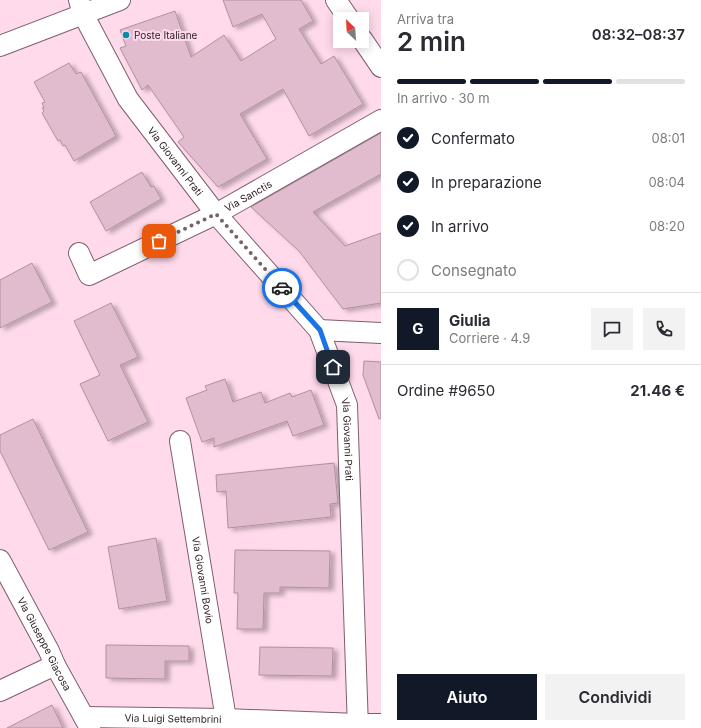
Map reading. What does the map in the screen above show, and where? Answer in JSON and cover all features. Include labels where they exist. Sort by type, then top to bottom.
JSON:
[{"type":"street","points":[[0,46],[81,7],[120,0]]},
{"type":"street","points":[[336,0],[344,12]]},
{"type":"street","name":"Via Giovanni Prati","points":[[81,7],[128,99],[216,214],[320,330],[347,405],[358,726]]},
{"type":"street","points":[[368,48],[381,67]]},
{"type":"street","name":"Via Sanctis","points":[[79,253],[89,275],[216,214],[381,120]]},
{"type":"street","points":[[320,330],[381,333]]},
{"type":"street","name":"Via Giovanni Bovio","points":[[180,441],[226,719]]},
{"type":"street","name":"Via Giuseppe Giacosa","points":[[0,560],[87,722]]},
{"type":"street","points":[[0,691],[55,664]]},
{"type":"street","name":"Via Luigi Settembrini","points":[[87,722],[226,719],[358,726],[381,724]]},
{"type":"building","points":[[223,0],[301,0],[313,21],[299,29],[321,64],[334,56],[363,104],[309,136],[283,89],[240,114],[267,159],[218,187],[178,142],[184,137],[148,85],[142,90],[120,48],[126,46],[120,30],[175,11],[191,57],[224,35],[241,61],[276,39],[262,14],[233,27]]},
{"type":"building","points":[[69,63],[76,74],[81,72],[116,136],[74,161],[65,145],[63,146],[60,140],[58,141],[42,113],[44,111],[42,108],[44,108],[42,103],[45,102],[34,82]]},
{"type":"building","points":[[381,133],[381,174],[313,212],[345,246],[381,233],[381,303],[343,309],[299,251],[251,207]]},
{"type":"building","points":[[142,172],[151,187],[154,186],[161,199],[106,231],[90,202]]},
{"type":"building","points":[[32,263],[52,302],[0,328],[0,280]]},
{"type":"building","points":[[111,303],[138,357],[120,365],[148,422],[108,441],[80,384],[100,375],[74,321]]},
{"type":"building","points":[[364,361],[381,362],[381,418],[379,419],[363,375]]},
{"type":"building","points":[[225,379],[233,402],[261,392],[265,403],[290,393],[292,397],[311,390],[324,425],[293,436],[287,421],[214,447],[214,438],[202,442],[186,398],[207,390],[205,386]]},
{"type":"building","points":[[33,419],[88,532],[49,550],[0,451],[0,435]]},
{"type":"building","points":[[334,463],[338,503],[330,504],[331,517],[228,528],[226,491],[217,492],[216,475]]},
{"type":"building","points":[[156,538],[167,601],[119,609],[108,547]]},
{"type":"building","points":[[235,550],[330,551],[329,588],[280,587],[280,593],[264,593],[263,629],[237,629],[238,593],[234,593]]},
{"type":"building","points":[[106,645],[189,646],[189,661],[165,661],[165,679],[106,678]]},
{"type":"building","points":[[260,647],[333,648],[332,676],[259,675]]},
{"type":"building","points":[[52,705],[63,728],[7,728]]},
{"type":"way so far","points":[[159,241],[216,214],[282,288]]},
{"type":"place","name":"Poste Italiane","points":[[126,35]]},
{"type":"route","points":[[282,288],[320,330],[333,367]]}]
